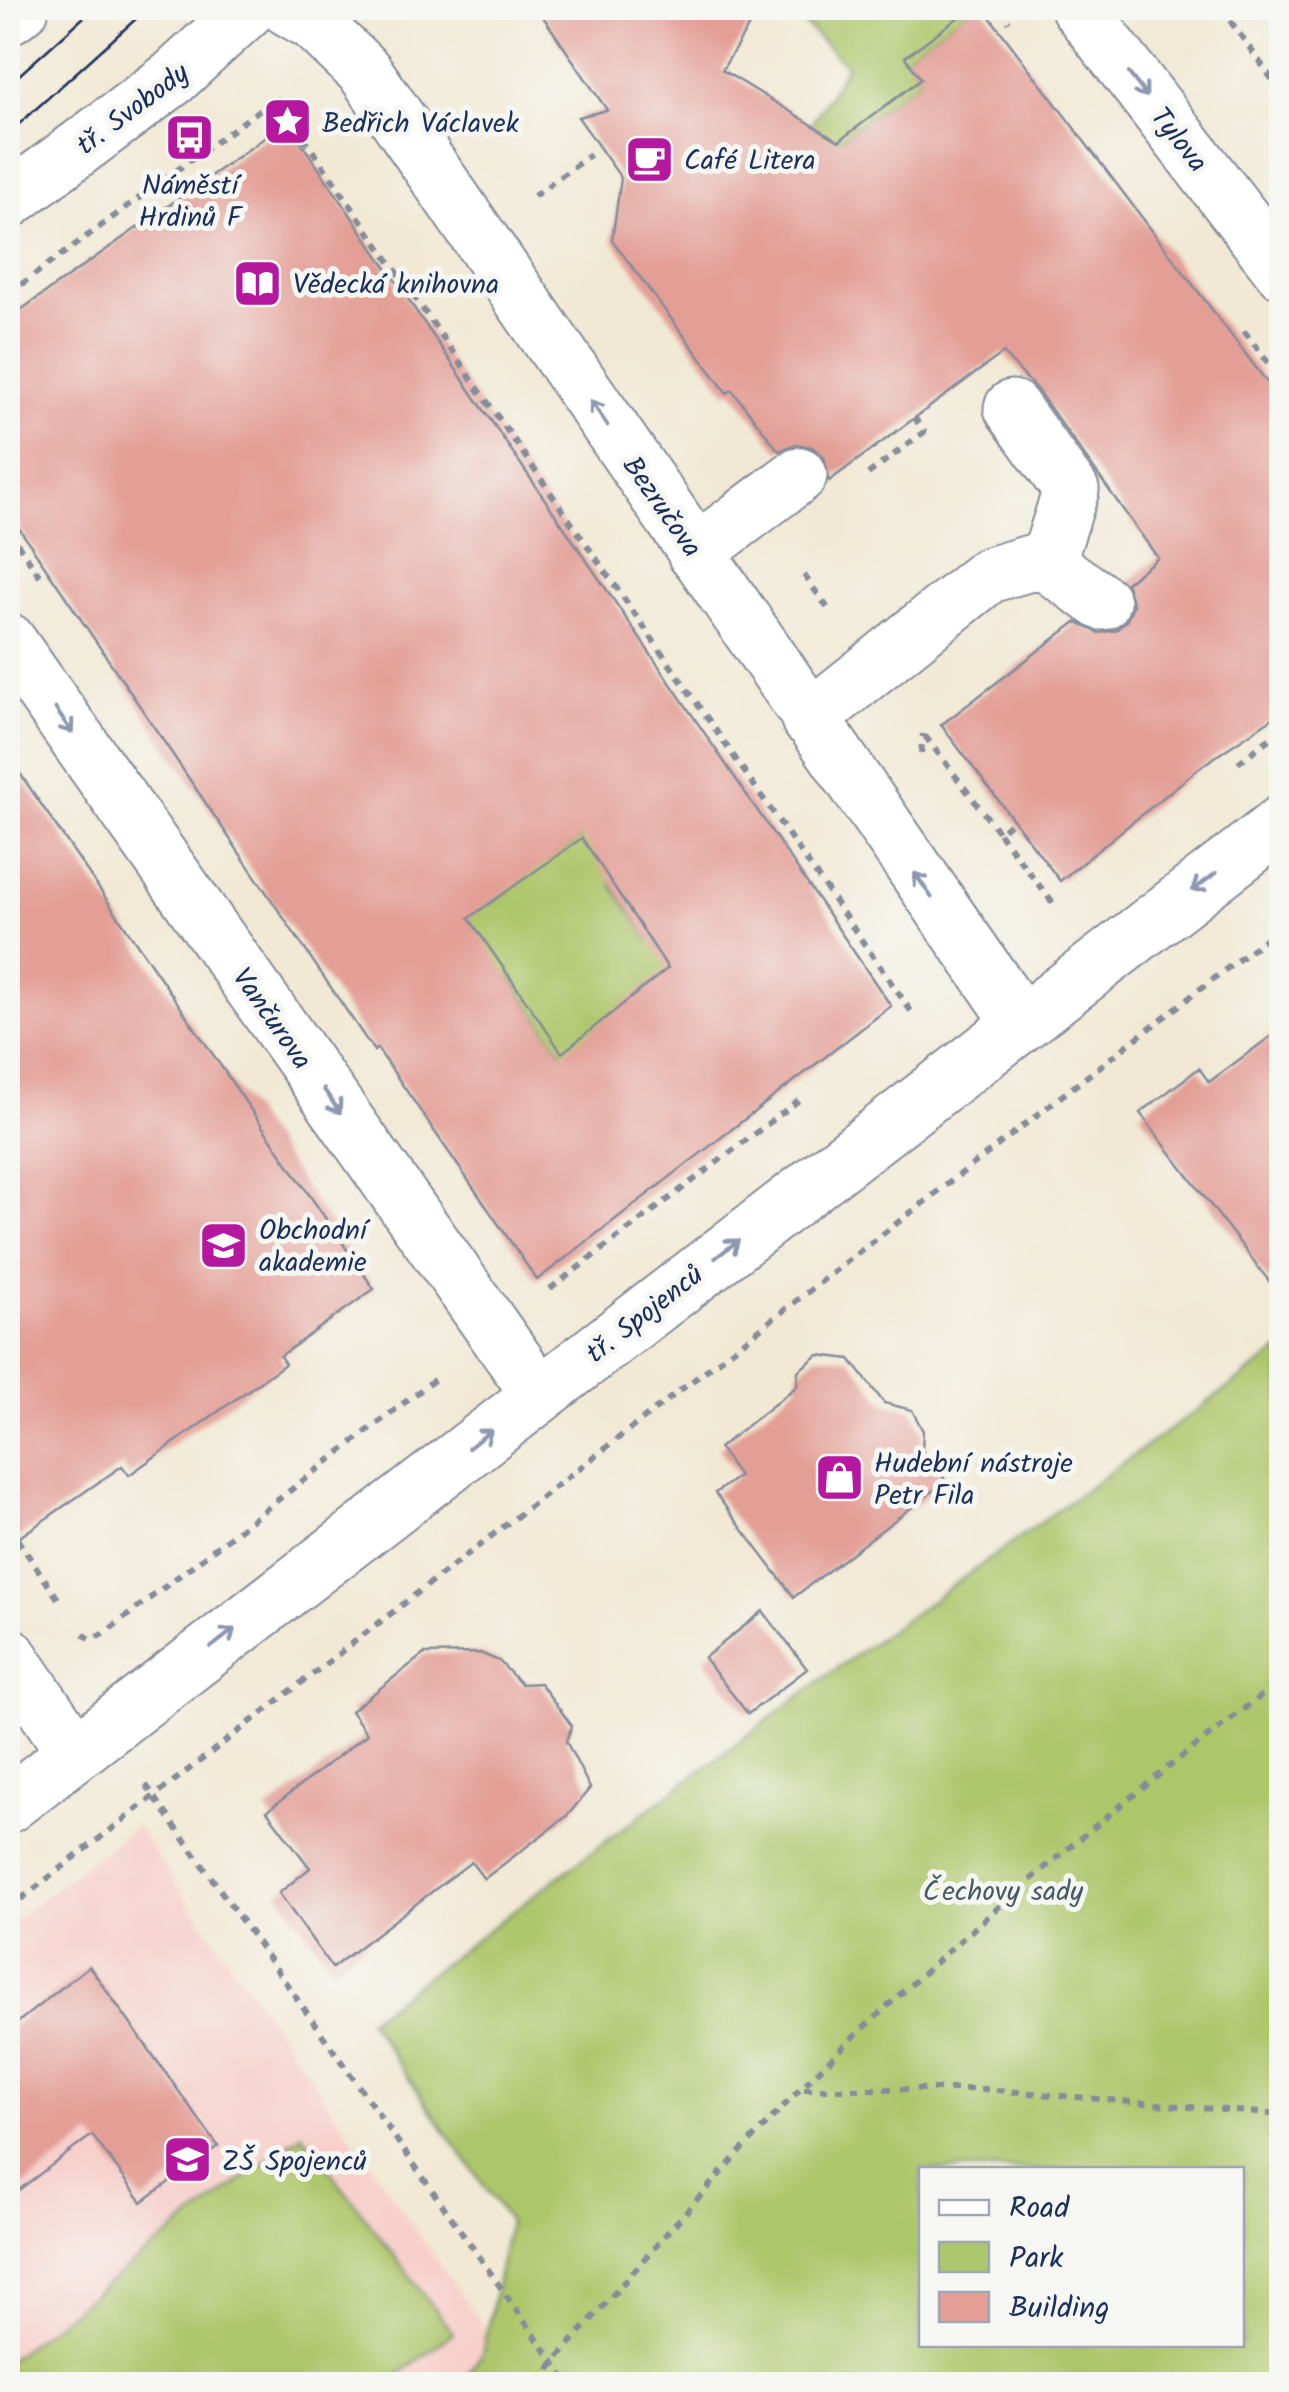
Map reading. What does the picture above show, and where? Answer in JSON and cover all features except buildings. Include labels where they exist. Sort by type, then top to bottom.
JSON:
[{"type":"street","points":[[8,17],[21,8]]},
{"type":"street","name":"tř. Svobody","points":[[8,201],[173,78],[249,8]]},
{"type":"street","name":"Bezručova","points":[[288,8],[314,23],[365,72],[1020,1020]]},
{"type":"street","name":"Tylova","points":[[1078,8],[1282,270]]},
{"type":"street","points":[[1012,408],[1072,490],[1047,564]]},
{"type":"street","points":[[695,553],[799,476]]},
{"type":"street","points":[[809,718],[989,575],[1030,564],[1047,564],[1102,602]]},
{"type":"street","name":"Vančurova","points":[[8,642],[539,1394]]},
{"type":"street","name":"tř. Spojenců","points":[[8,1805],[1020,1020],[1282,823]]},
{"type":"street","points":[[8,1654],[75,1753]]},
{"type":"path","points":[[1221,8],[1282,92]]},
{"type":"path","points":[[8,294],[287,90]]},
{"type":"path","points":[[276,98],[916,1012],[900,1024]]},
{"type":"path","points":[[8,530],[53,595]]},
{"type":"path","points":[[872,669],[1055,906]]},
{"type":"path","points":[[1236,765],[1282,730]]},
{"type":"path","points":[[919,773],[923,734]]},
{"type":"path","points":[[998,832],[1014,820]]},
{"type":"path","points":[[1042,916],[1070,894]]},
{"type":"path","points":[[8,1909],[1282,926]]},
{"type":"path","points":[[540,1297],[806,1096]]},
{"type":"path","points":[[78,1628],[91,1638],[102,1636],[449,1368]]},
{"type":"path","points":[[8,1526],[68,1614]]},
{"type":"path","points":[[542,2384],[554,2362],[728,2164],[802,2089],[1032,1875],[1282,1680]]},
{"type":"path","points":[[142,1780],[569,2384]]},
{"type":"path","points":[[802,2089],[983,2089],[1282,2115]]},
{"type":"shaded area","name":"ZŠ Spojenců","points":[[136,1826],[475,2315],[485,2333],[482,2354],[461,2384],[8,2384],[8,1925]]},
{"type":"green space","points":[[788,8],[971,8],[906,56],[921,79],[812,161],[795,151],[847,66]]},
{"type":"green space","points":[[135,380],[548,861],[598,827],[612,885],[650,941],[692,943],[589,1092],[510,977],[498,985]]},
{"type":"green space","name":"Čechovy sady","points":[[1281,1350],[1281,2384],[461,2384],[482,2354],[509,2222],[368,2020],[836,1669]]},
{"type":"green space","points":[[302,2134],[453,2333],[386,2384],[8,2384],[8,2360]]},
{"type":"tram line","points":[[8,85],[94,8]]},
{"type":"tram line","points":[[8,134],[148,8]]},
{"type":"place","name":"Bedřich Václavek","points":[[287,122]]},
{"type":"place","name":"Náměstí Hrdinů F","points":[[190,137]]},
{"type":"place","name":"Café Litera","points":[[649,159]]},
{"type":"place","name":"Vědecká knihovna","points":[[258,283]]},
{"type":"place","name":"Obchodní akademie","points":[[224,1245]]},
{"type":"place","name":"Hudební nástroje Petr Fila","points":[[839,1478]]},
{"type":"place","name":"ZŠ Spojenců","points":[[187,2160]]}]
